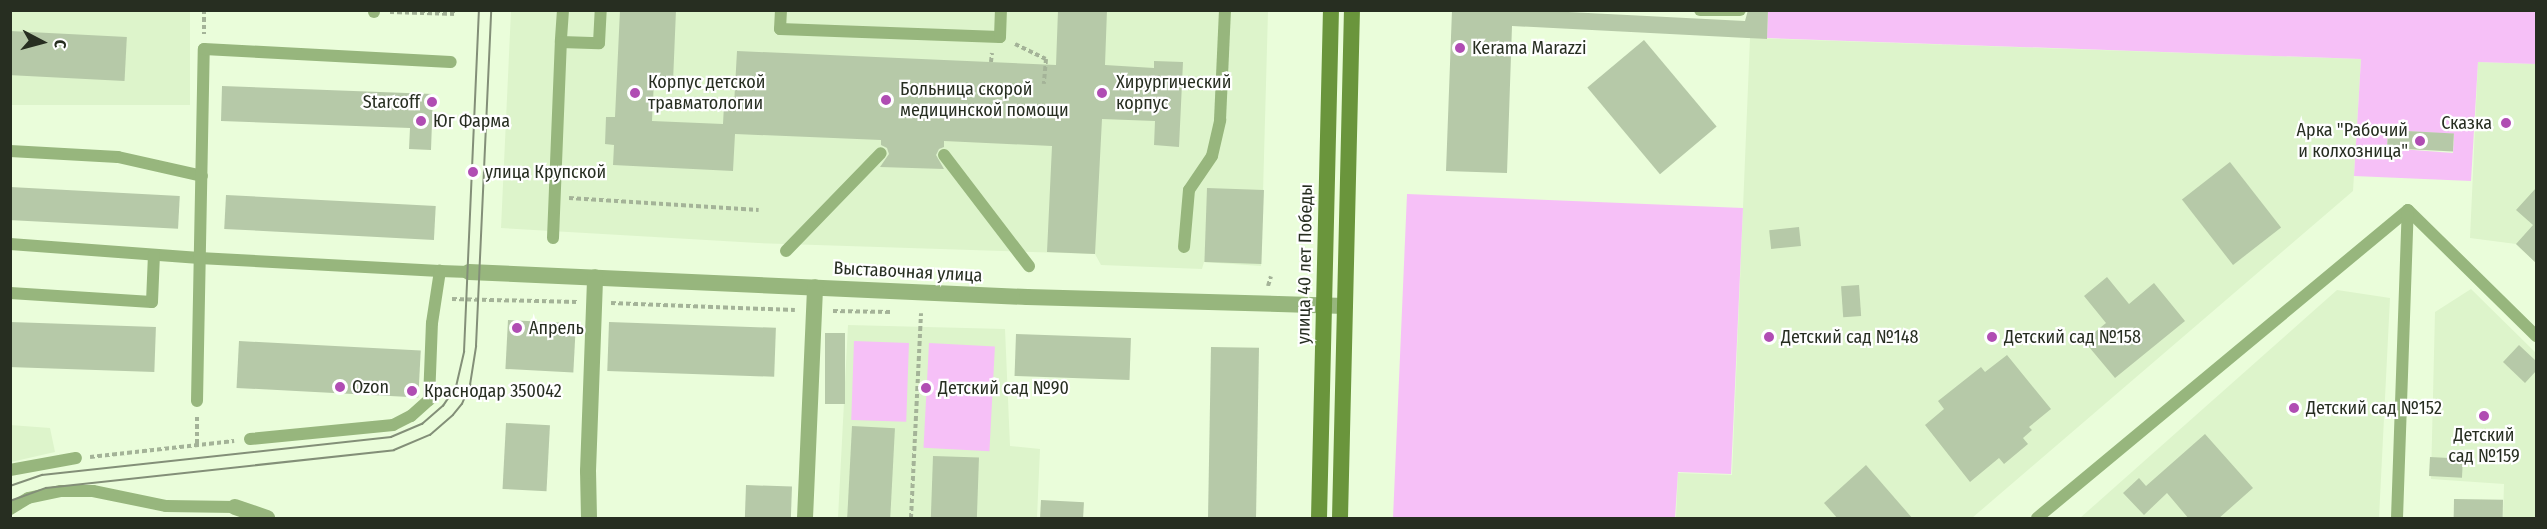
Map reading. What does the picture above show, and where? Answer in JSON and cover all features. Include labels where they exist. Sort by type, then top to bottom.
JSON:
[{"type":"main road","name":"улица 40 лет Победы","points":[[1319,519],[1331,10]]},
{"type":"main road","points":[[1340,519],[1352,10]]},
{"type":"street","name":"Выставочная улица","points":[[469,272],[1345,306]]},
{"type":"street","points":[[589,519],[588,471],[595,278]]},
{"type":"street","points":[[805,519],[815,287]]},
{"type":"street","points":[[235,507],[267,519]]},
{"type":"lane","points":[[553,238],[563,10]]},
{"type":"lane","points":[[561,42],[599,43],[601,10]]},
{"type":"lane","points":[[781,10],[780,29],[1000,37],[1001,10]]},
{"type":"lane","points":[[1184,247],[1190,190],[1212,156],[1220,120],[1225,10]]},
{"type":"lane","points":[[1700,10],[1740,10]]},
{"type":"lane","points":[[196,401],[204,49],[451,62]]},
{"type":"lane","points":[[10,151],[118,157],[202,176]]},
{"type":"lane","points":[[786,251],[881,153]]},
{"type":"lane","points":[[944,155],[1029,266]]},
{"type":"lane","points":[[2408,210],[2536,336]]},
{"type":"lane","points":[[2037,519],[2408,210]]},
{"type":"lane","points":[[2397,519],[2408,210]]},
{"type":"lane","points":[[10,244],[199,258],[469,272]]},
{"type":"lane","points":[[10,293],[152,302],[154,255]]},
{"type":"lane","points":[[250,439],[393,425],[411,416],[429,400],[434,298],[440,271]]},
{"type":"lane","points":[[10,470],[76,458]]},
{"type":"lane","points":[[10,509],[28,498],[61,491],[93,491],[166,506],[235,507]]},
{"type":"path","points":[[204,10],[204,49]]},
{"type":"path","points":[[374,11],[456,14]]},
{"type":"path","points":[[1000,37],[1046,58],[1044,84]]},
{"type":"path","points":[[555,197],[759,210]]},
{"type":"path","points":[[434,298],[897,312]]},
{"type":"path","points":[[909,313],[932,313]]},
{"type":"path","points":[[911,519],[921,313]]},
{"type":"path","points":[[196,401],[197,446]]},
{"type":"path","points":[[76,458],[250,439]]},
{"type":"shaded area","points":[[1768,10],[2536,11],[2536,64],[2478,62],[2471,181],[2354,176],[2361,59],[1767,38]],"holes":[[[2388,130],[2454,134],[2453,153],[2387,148]]]},
{"type":"shaded area","points":[[11,11],[190,11],[190,105],[11,105]]},
{"type":"shaded area","name":"Больница скорой медицинской помощи","points":[[511,11],[1268,11],[1261,266],[1204,262],[1202,269],[1101,265],[1095,254],[758,243],[501,228]]},
{"type":"shaded area","name":"Детский сад №158","points":[[1750,38],[2361,59],[2353,191],[1972,518],[1676,518],[1678,473],[1732,475]]},
{"type":"shaded area","name":"Сказка","points":[[2478,62],[2536,64],[2536,263],[2516,244],[2470,238]]},
{"type":"shaded area","points":[[1407,194],[1743,208],[1731,474],[1678,472],[1675,518],[1393,518]]},
{"type":"shaded area","name":"Детский сад №159","points":[[2471,289],[2536,353],[2536,518],[2503,518],[2504,484],[2431,479],[2435,312]]},
{"type":"shaded area","name":"Детский сад №152","points":[[2337,290],[2390,298],[2379,518],[2080,518]]},
{"type":"shaded area","name":"Детский сад №90","points":[[848,325],[1005,329],[1010,446],[1040,449],[1037,518],[838,518]]},
{"type":"shaded area","points":[[854,341],[909,343],[906,422],[851,420]]},
{"type":"shaded area","points":[[929,343],[995,346],[989,451],[924,448]]},
{"type":"shaded area","points":[[10,425],[50,428],[55,452],[11,462]]},
{"type":"building","points":[[620,10],[676,10],[673,82],[654,81],[652,121],[723,124],[724,105],[734,105],[737,51],[1056,65],[1058,10],[1107,10],[1105,65],[1154,68],[1154,61],[1183,62],[1179,147],[1154,145],[1155,121],[1102,119],[1095,254],[1047,252],[1052,146],[944,141],[944,147],[939,149],[936,155],[944,169],[880,167],[889,154],[887,148],[881,145],[881,140],[735,134],[733,171],[613,165],[614,145],[605,144],[606,117],[615,117]]},
{"type":"building","points":[[1452,10],[1529,10],[1745,21],[1748,10],[1768,10],[1767,39],[1512,26],[1507,173],[1446,171]]},
{"type":"building","points":[[10,31],[127,37],[125,81],[10,75]]},
{"type":"building","points":[[1644,40],[1717,127],[1660,174],[1587,88]]},
{"type":"building","points":[[222,86],[433,94],[431,150],[409,149],[410,128],[221,121]]},
{"type":"building","name":"Арка \"Рабочий и колхозница\"","points":[[2388,130],[2454,133],[2453,151],[2387,148]]},
{"type":"building","points":[[2230,162],[2281,227],[2233,265],[2182,200]]},
{"type":"building","points":[[10,187],[180,196],[178,229],[10,220]]},
{"type":"building","points":[[1207,188],[1264,190],[1261,264],[1204,262]]},
{"type":"building","points":[[2536,188],[2536,263],[2516,244],[2533,225],[2516,210]]},
{"type":"building","points":[[226,195],[436,206],[434,240],[224,229]]},
{"type":"building","points":[[1799,227],[1801,246],[1771,249],[1769,230]]},
{"type":"building","points":[[2107,277],[2129,304],[2154,283],[2185,321],[2115,378],[2084,341],[2106,323],[2084,296]]},
{"type":"building","points":[[1859,285],[1861,316],[1843,317],[1841,286]]},
{"type":"building","points":[[508,320],[576,324],[573,372],[505,369]]},
{"type":"building","points":[[10,322],[156,327],[154,372],[10,367]]},
{"type":"building","points":[[609,322],[776,328],[774,377],[607,371]]},
{"type":"building","points":[[825,333],[845,333],[845,404],[825,404]]},
{"type":"building","points":[[1016,334],[1131,338],[1129,380],[1015,376]]},
{"type":"building","points":[[239,341],[421,351],[418,397],[237,388]]},
{"type":"building","points":[[2519,345],[2536,361],[2536,371],[2525,383],[2503,362]]},
{"type":"building","points":[[1211,347],[1259,348],[1256,518],[1208,518]]},
{"type":"building","points":[[2007,355],[2051,409],[2029,427],[2032,430],[2023,438],[2028,444],[2004,464],[1999,458],[1970,482],[1925,425],[1944,409],[1938,401],[1981,367],[1985,372]]},
{"type":"building","points":[[506,423],[550,425],[546,491],[503,489]]},
{"type":"building","points":[[852,426],[895,428],[890,518],[847,518]]},
{"type":"building","points":[[2205,434],[2253,488],[2218,519],[2189,519],[2167,493],[2144,515],[2123,493],[2139,478],[2146,486]]},
{"type":"building","points":[[933,456],[979,458],[977,518],[931,518]]},
{"type":"building","points":[[2430,457],[2463,459],[2462,478],[2429,476]]},
{"type":"building","points":[[1866,465],[1913,519],[1838,519],[1824,503]]},
{"type":"building","points":[[746,485],[792,487],[791,518],[745,518]]},
{"type":"building","points":[[2454,499],[2503,500],[2503,518],[2454,518]]},
{"type":"building","points":[[1041,500],[1084,502],[1083,518],[1040,518]]},
{"type":"tram line","points":[[10,486],[42,475],[391,437],[422,424],[443,406],[456,387],[464,352],[479,10]]},
{"type":"tram line","points":[[10,501],[46,488],[394,450],[430,435],[453,415],[462,404],[470,385],[476,346],[491,10]]},
{"type":"place","name":"Kerama Marazzi","points":[[1460,48]]},
{"type":"place","name":"Корпус детской травматологии","points":[[635,93]]},
{"type":"place","name":"Хирургический корпус","points":[[1102,93]]},
{"type":"place","name":"Больница скорой медицинской помощи","points":[[886,100]]},
{"type":"place","name":"Starcoff","points":[[432,102]]},
{"type":"place","name":"Юг Фарма","points":[[421,121]]},
{"type":"place","name":"Сказка","points":[[2506,123]]},
{"type":"place","name":"Арка \"Рабочий и колхозница\"","points":[[2420,141]]},
{"type":"place","name":"улица Крупской","points":[[473,172]]},
{"type":"place","name":"Апрель","points":[[517,328]]},
{"type":"place","name":"Детский сад №148","points":[[1769,337]]},
{"type":"place","name":"Детский сад №158","points":[[1992,337]]},
{"type":"place","name":"Ozon","points":[[340,387]]},
{"type":"place","name":"Детский сад №90","points":[[926,388]]},
{"type":"place","name":"Краснодар 350042","points":[[412,391]]},
{"type":"place","name":"Детский сад №152","points":[[2294,408]]},
{"type":"place","name":"Детский сад №159","points":[[2484,416]]}]
